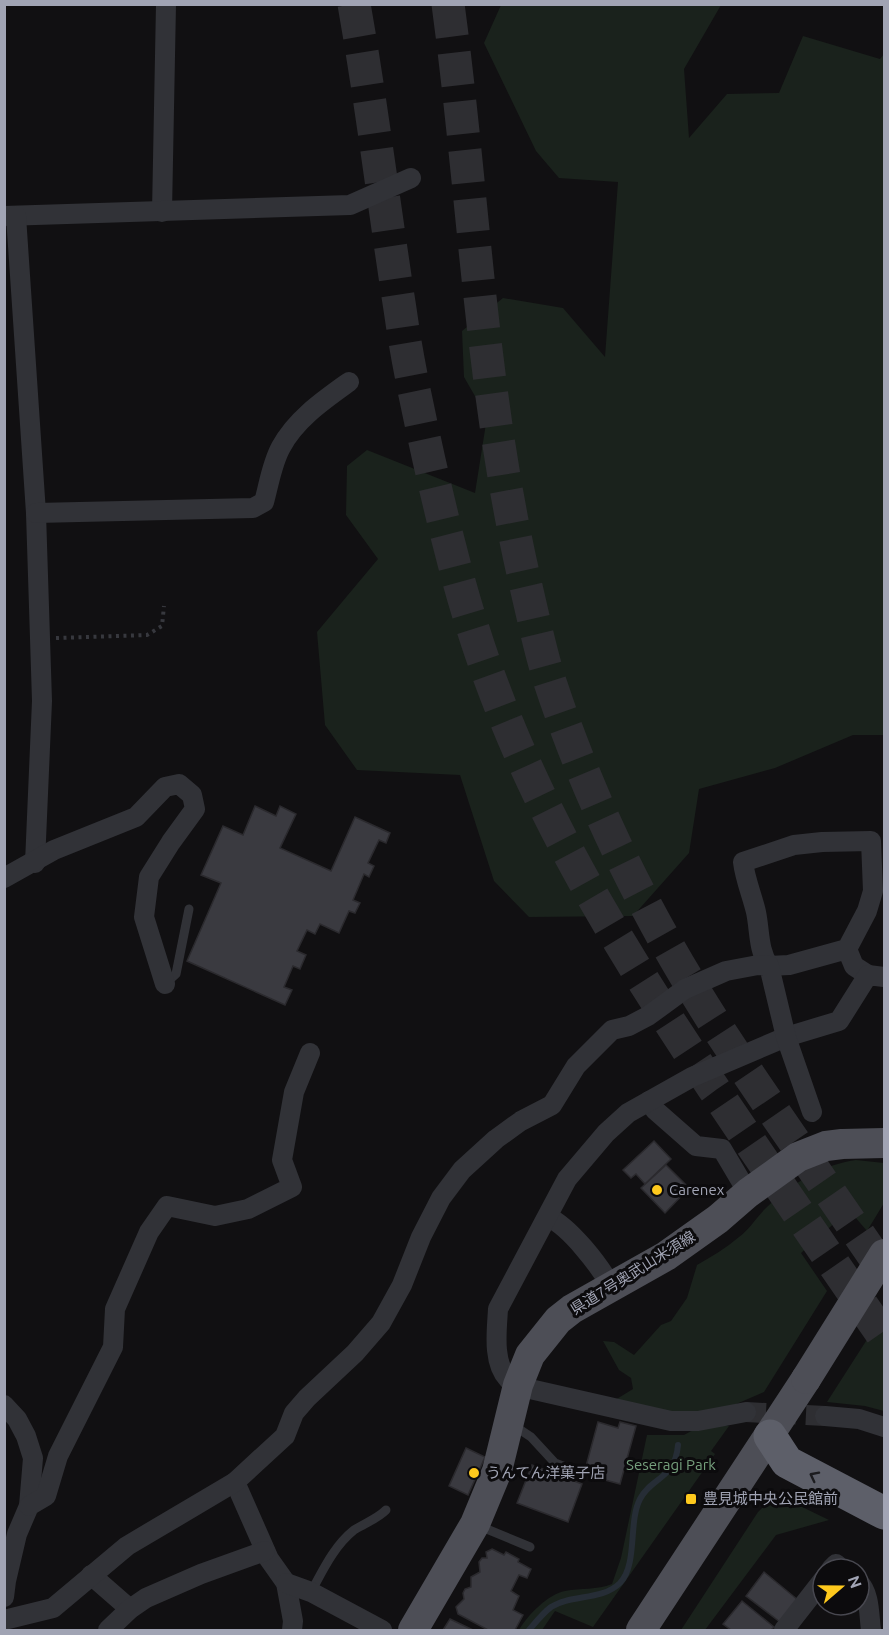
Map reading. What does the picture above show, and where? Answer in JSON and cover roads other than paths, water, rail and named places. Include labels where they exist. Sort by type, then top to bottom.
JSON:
[{"type":"highway","points":[[770,1436],[799,1442],[885,1490]]},
{"type":"highway","points":[[770,1436],[787,1462],[885,1513]]},
{"type":"main road","name":"県道7号奥武山米須線","points":[[413,1630],[475,1524],[497,1471],[518,1385],[530,1355],[558,1320],[572,1309],[666,1256],[718,1219],[786,1164],[813,1151],[842,1144],[885,1143]]},
{"type":"main road","points":[[641,1630],[770,1436],[885,1254]]},
{"type":"street","points":[[162,212],[166,4]]},
{"type":"street","points":[[34,863],[42,701],[36,513],[10,216],[350,205],[411,178]]},
{"type":"street","points":[[36,513],[253,508],[264,502],[280,448],[296,426],[316,405],[350,382]]},
{"type":"street","points":[[4,878],[54,850],[136,817],[165,787],[179,784],[192,795],[195,809],[149,877],[144,917],[165,984]]},
{"type":"street","points":[[4,1620],[52,1608],[127,1546],[235,1482],[285,1436],[294,1413],[355,1353],[381,1323],[402,1285],[421,1237],[441,1198],[462,1170],[496,1139],[521,1121],[552,1105],[576,1066],[612,1030],[629,1026],[648,1016],[685,989],[726,970],[758,965],[769,966],[789,965],[847,949],[867,911],[873,891],[871,841],[794,845],[743,862],[756,912],[762,956],[769,966],[786,1037],[812,1112]]},
{"type":"street","points":[[746,1412],[698,1421],[671,1421],[518,1385],[507,1378],[499,1359],[496,1332],[498,1309],[567,1179],[606,1133],[628,1113],[692,1077],[786,1037],[838,1021],[876,976],[854,966],[847,949]]},
{"type":"street","points":[[29,1506],[46,1496],[58,1456],[113,1347],[115,1309],[149,1232],[167,1206],[215,1216],[248,1209],[292,1187],[282,1160],[294,1092],[310,1053]]},
{"type":"street","points":[[649,1101],[655,1110],[696,1146],[722,1149],[748,1193]]},
{"type":"street","points":[[548,1217],[569,1233],[604,1274],[611,1286]]},
{"type":"street","points":[[4,1405],[17,1419],[26,1436],[33,1458],[29,1506],[17,1534],[4,1597]]},
{"type":"street","points":[[825,1416],[859,1419],[885,1427]]},
{"type":"street","points":[[235,1482],[265,1551],[286,1583],[293,1621],[292,1630]]},
{"type":"street","points":[[108,1630],[130,1609],[146,1598],[201,1574],[265,1551]]},
{"type":"street","points":[[91,1575],[130,1609]]},
{"type":"street","points":[[286,1583],[310,1592],[382,1630]]},
{"type":"street","points":[[784,1630],[811,1595]]},
{"type":"lane","points":[[165,984],[176,974],[189,909]]},
{"type":"lane","points":[[509,1422],[531,1437],[555,1462],[581,1473]]},
{"type":"lane","points":[[310,1592],[339,1544],[386,1510]]},
{"type":"lane","points":[[475,1524],[530,1547]]},
{"type":"waterway","points":[[529,1630],[551,1607],[568,1600],[604,1593],[620,1583],[629,1565],[636,1508],[645,1492],[668,1471],[676,1456],[678,1445]]},
{"type":"tunnel","points":[[354,4],[403,328],[417,404],[458,578],[475,635],[516,745],[566,847],[622,946],[714,1089],[884,1337]]},
{"type":"tunnel","points":[[448,4],[498,439],[525,582],[550,682],[603,819],[670,950],[741,1063],[884,1271]]},
{"type":"tunnel","points":[[746,1412],[825,1416]]},
{"type":"place","name":"Carenex","points":[[657,1190]]},
{"type":"place","name":"うんてん洋菓子店","points":[[474,1473]]},
{"type":"place","name":"豊見城中央公民館前","points":[[691,1499]]},
{"type":"park label","name":"Seseragi Park","points":[[671,1465]]}]
